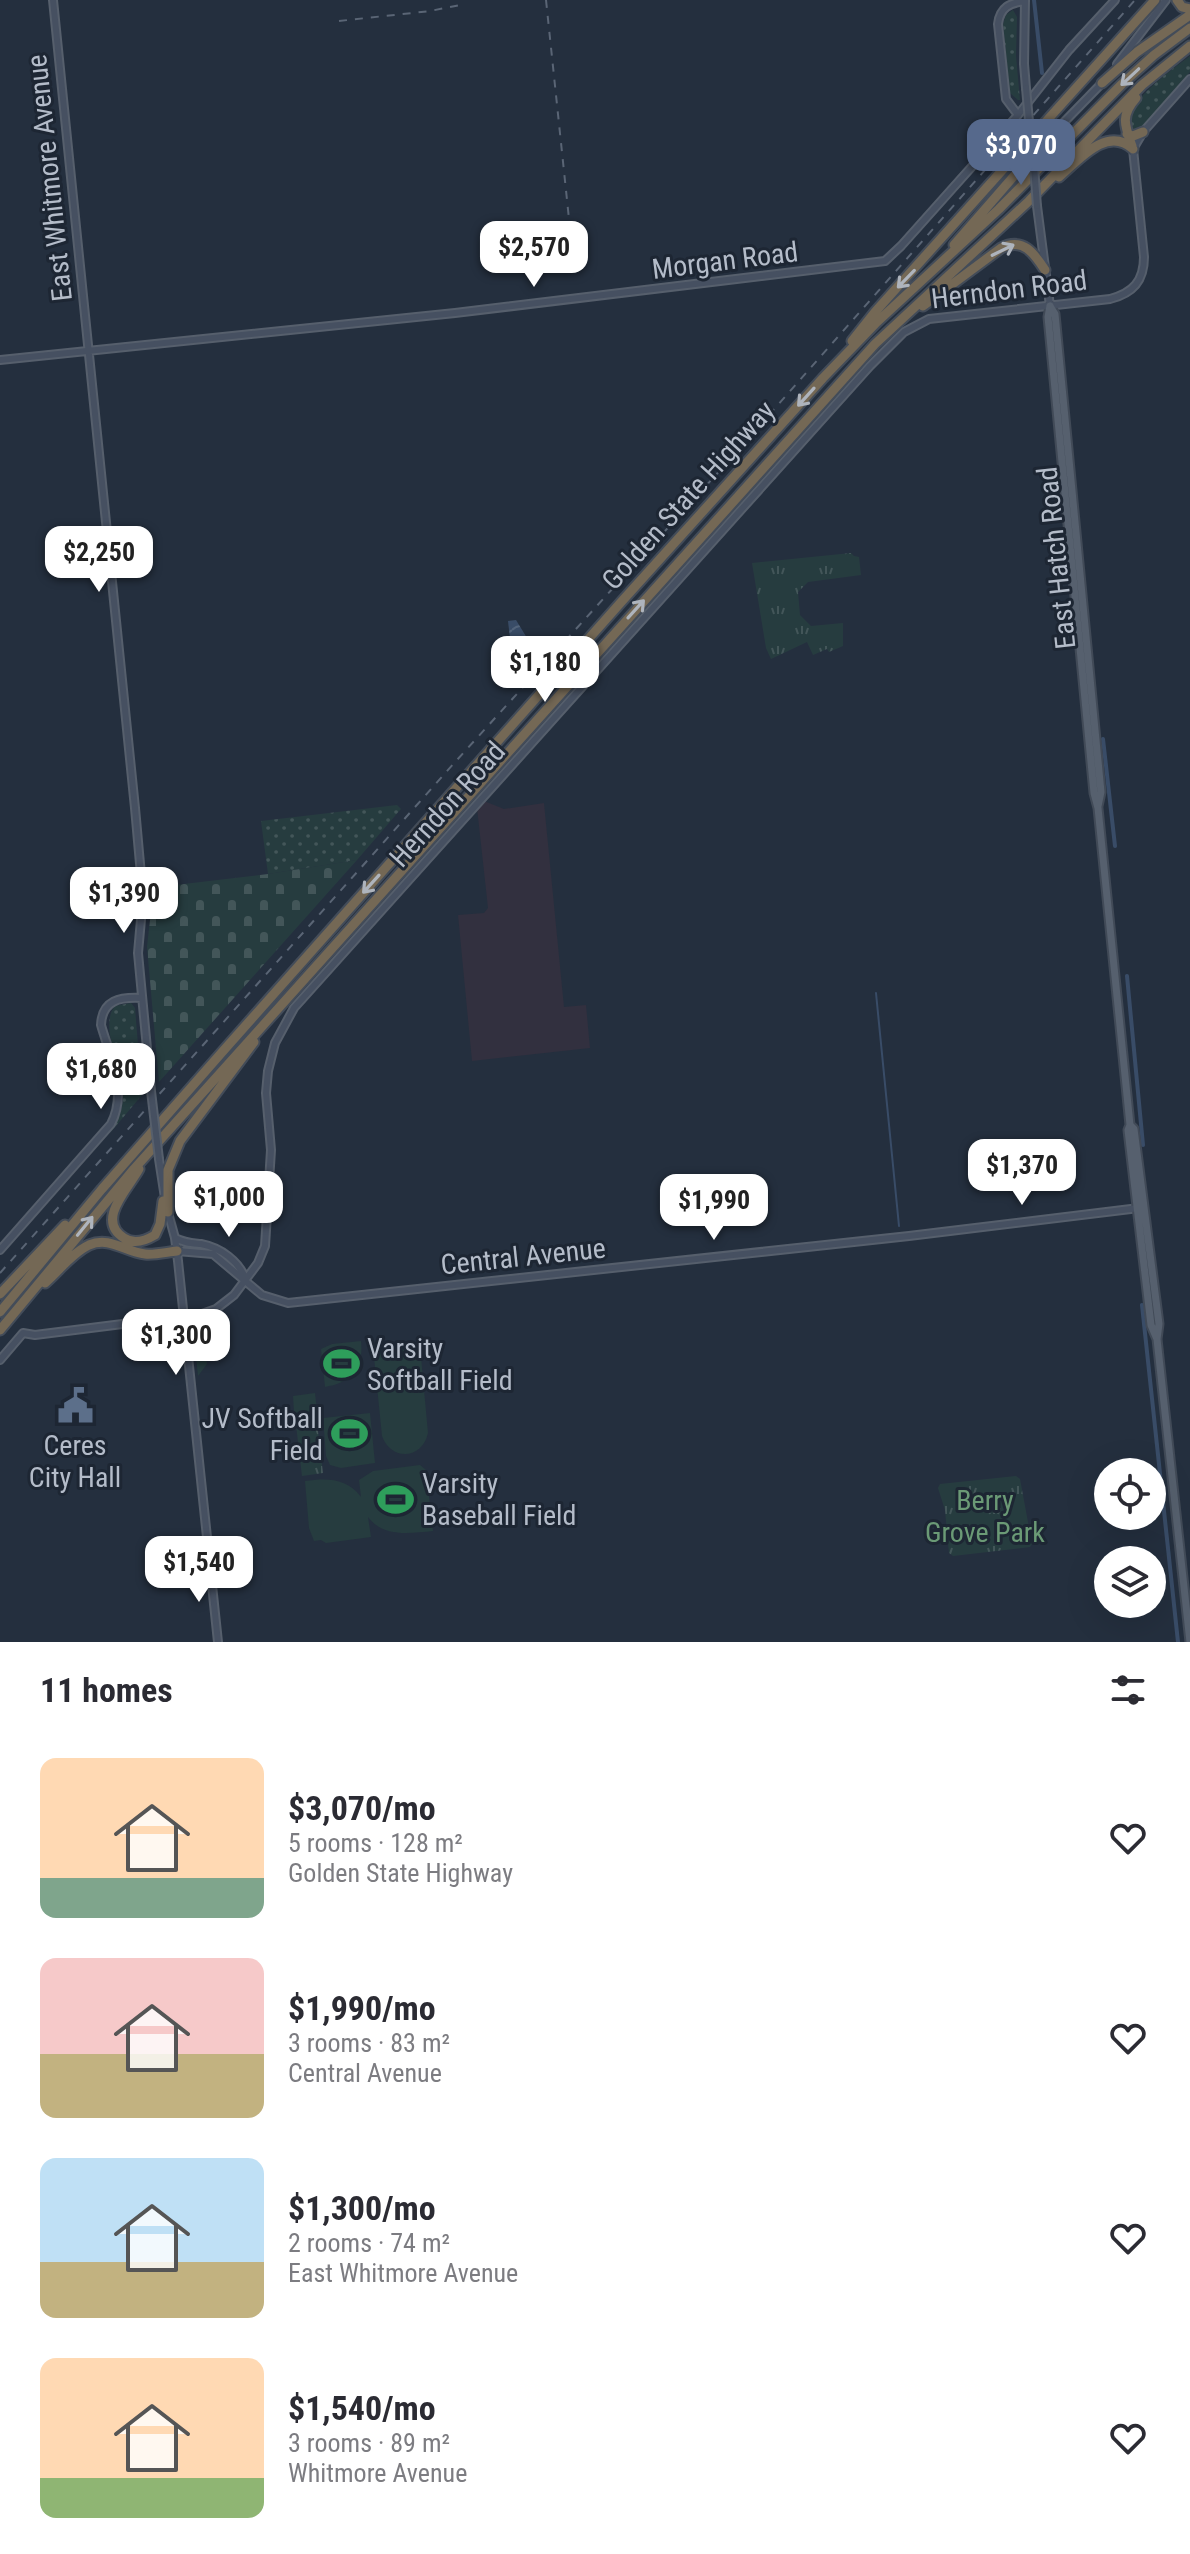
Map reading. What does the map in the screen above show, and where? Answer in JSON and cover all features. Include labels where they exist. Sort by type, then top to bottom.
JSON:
[{"type":"highway","points":[[823,378],[875,312],[1155,0]]},
{"type":"highway","points":[[1102,83],[1190,12],[1177,0]]},
{"type":"highway","name":"Golden State Highway","points":[[0,1312],[102,1189],[823,378],[877,322],[999,209],[1122,84],[1190,28]]},
{"type":"highway","name":"Golden State Highway","points":[[0,1330],[146,1155],[846,375],[894,326],[1033,204],[1124,102],[1190,46]]},
{"type":"highway","points":[[1133,149],[1123,121],[1127,108],[1170,61]]},
{"type":"highway","points":[[1127,134],[1133,136],[1143,132]]},
{"type":"highway","points":[[1033,204],[1101,143],[1121,141],[1133,149]]},
{"type":"highway","points":[[915,288],[1032,149]]},
{"type":"highway","points":[[894,326],[1001,248],[1011,244],[1029,248],[1045,270]]},
{"type":"highway","points":[[168,1212],[168,1170],[180,1141],[285,1000]]},
{"type":"highway","points":[[146,1155],[113,1210],[112,1221],[119,1234],[136,1242],[155,1235],[160,1224],[164,1194]]},
{"type":"highway","points":[[0,1294],[102,1189]]},
{"type":"highway","points":[[17,1311],[79,1251],[92,1244],[113,1243],[134,1252],[149,1254],[177,1251]]},
{"type":"main road","name":"East Hatch Road","points":[[1050,306],[1055,314],[1101,792],[1098,808],[1130,1125],[1134,1129],[1141,1208],[1159,1324],[1157,1339],[1190,1642]]},
{"type":"street","name":"East Whitmore Avenue","points":[[53,0],[143,897],[138,943],[141,998]]},
{"type":"street","points":[[1018,115],[1006,99],[998,24],[1005,7],[1025,0]]},
{"type":"street","name":"East Hatch Road","points":[[1025,0],[1024,64],[1034,166],[1033,204],[1050,306]]},
{"type":"street","name":"Morgan Road","points":[[0,360],[428,316],[874,264],[891,257],[1018,115],[1069,50],[1115,0]]},
{"type":"street","points":[[1032,149],[1055,131],[1102,83],[1166,0]]},
{"type":"street","points":[[1133,149],[1143,132],[1190,79]]},
{"type":"street","points":[[1029,126],[1042,135],[1055,131]]},
{"type":"street","name":"Herndon Road","points":[[0,1360],[23,1333],[35,1335],[184,1317],[216,1309],[234,1295],[258,1263],[265,1246],[271,1150],[266,1093],[268,1071],[275,1043],[294,1008],[892,343],[911,327],[929,319],[1110,299],[1132,290],[1143,272],[1133,149]]},
{"type":"street","points":[[0,1250],[111,1124],[118,1109],[119,1093],[101,1025],[102,1017],[105,1008],[115,1000],[141,998],[159,1159],[177,1251],[218,1642]]},
{"type":"street","name":"Central Avenue","points":[[246,1280],[269,1298],[302,1302],[1141,1208]]},
{"type":"street","points":[[175,1238],[188,1244],[213,1247],[227,1255],[242,1269],[246,1280]]},
{"type":"street","points":[[177,1251],[213,1254],[246,1280]]},
{"type":"shaded area","points":[[484,801],[504,809],[544,803],[564,1007],[586,1005],[590,1048],[472,1061],[458,915],[484,913],[488,908],[477,808]]},
{"type":"green space","points":[[1013,10],[1017,17],[1016,56],[1020,100],[1010,93],[1003,24],[1006,15]]},
{"type":"green space","points":[[1190,56],[1190,72],[1143,126],[1131,131],[1127,116],[1140,98]]},
{"type":"green space","points":[[851,553],[859,557],[861,575],[808,582],[798,592],[800,615],[811,626],[843,623],[843,646],[813,655],[807,642],[771,659],[766,648],[752,563]]},
{"type":"green space","points":[[397,805],[401,809],[357,860],[268,874],[261,821]]},
{"type":"green space","points":[[357,860],[159,1082],[147,947],[152,902],[150,888]]},
{"type":"green space","points":[[131,1003],[135,1008],[142,1095],[110,1133],[119,1116],[123,1098],[109,1025],[115,1006]]},
{"type":"green space","points":[[201,1326],[207,1364],[198,1376],[193,1328]]},
{"type":"green space","name":"Varsity Softball Field","points":[[361,1341],[360,1359],[354,1373],[342,1382],[325,1387],[321,1349],[332,1344]]},
{"type":"green space","points":[[402,1343],[413,1347],[421,1357],[428,1433],[420,1448],[406,1454],[392,1450],[382,1436],[373,1347]]},
{"type":"green space","points":[[315,1393],[317,1411],[294,1413],[293,1396]]},
{"type":"green space","name":"JV Softball Field","points":[[370,1413],[375,1463],[341,1468],[330,1465],[326,1456],[323,1418]]},
{"type":"green space","points":[[316,1414],[323,1473],[302,1476],[295,1416]]},
{"type":"green space","points":[[420,1465],[426,1470],[433,1531],[390,1531],[374,1524],[368,1517],[371,1537],[326,1543],[314,1541],[309,1528],[305,1481],[343,1483],[361,1497],[359,1480],[373,1471]]},
{"type":"green space","name":"Berry Grove Park","points":[[1016,1476],[1020,1479],[1032,1544],[1030,1547],[953,1556],[949,1553],[945,1510],[938,1488],[940,1484]]},
{"type":"water","points":[[516,620],[538,656],[515,682],[508,621]]},
{"type":"waterway","points":[[1034,0],[1042,73]]},
{"type":"waterway","points":[[1103,739],[1115,846]]},
{"type":"waterway","points":[[1127,976],[1143,1145]]},
{"type":"waterway","points":[[876,993],[899,1226]]},
{"type":"waterway","points":[[1142,1305],[1178,1642]]},
{"type":"railway","points":[[546,0],[571,238]]},
{"type":"railway","points":[[0,1273],[456,761],[724,466],[1135,0]]},
{"type":"railway","points":[[339,21],[460,5]]},
{"type":"place","name":"Varsity Softball Field","points":[[341,1364]]},
{"type":"place","name":"Ceres City Hall","points":[[75,1405]]},
{"type":"place","name":"JV Softball Field","points":[[349,1434]]},
{"type":"place","name":"Varsity Baseball Field","points":[[396,1499]]}]
